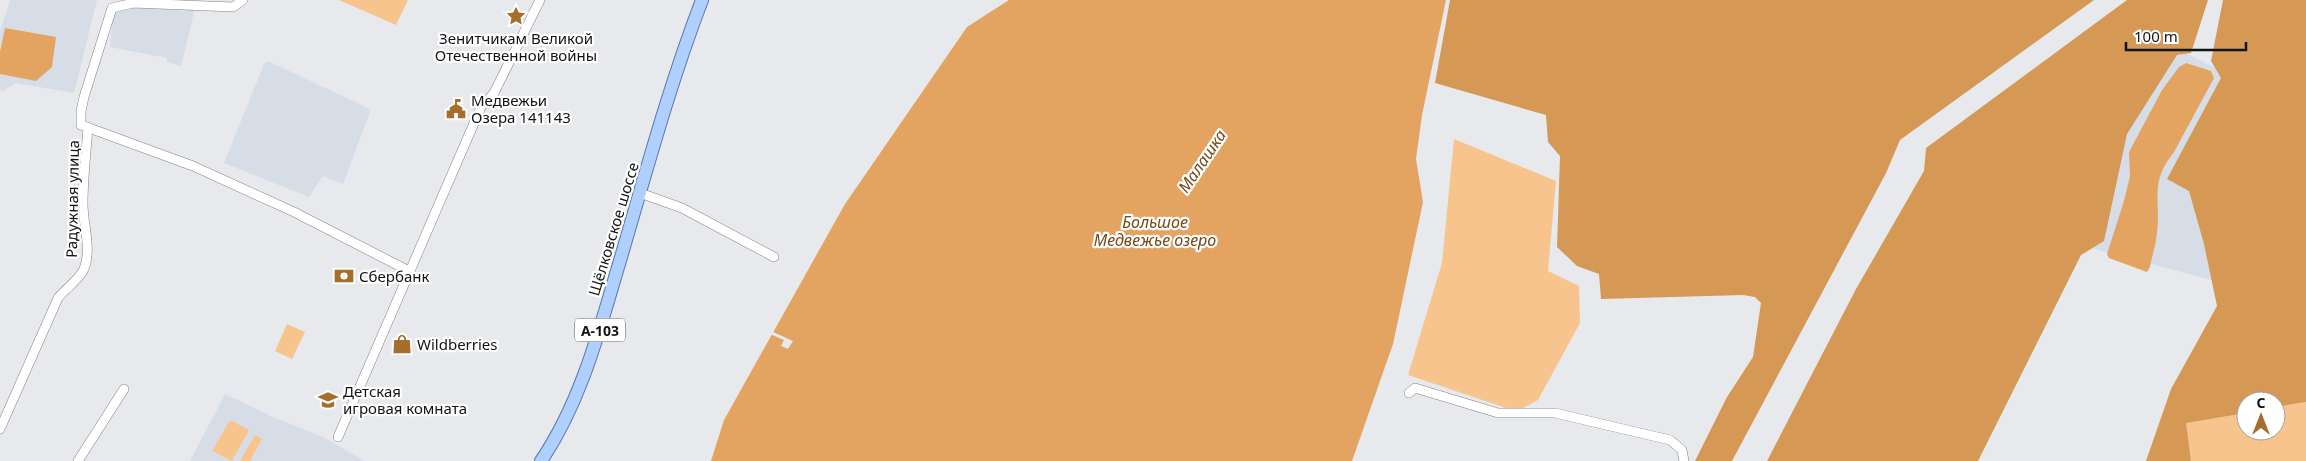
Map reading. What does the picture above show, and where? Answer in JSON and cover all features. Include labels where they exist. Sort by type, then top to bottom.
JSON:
[{"type":"main road","name":"Щёлковское шоссе","points":[[541,461],[572,403],[595,346],[640,193],[702,0]]},
{"type":"street","points":[[338,437],[481,107],[494,93],[540,0]]},
{"type":"street","points":[[243,1],[233,7],[167,2],[133,2],[112,8],[81,111],[81,125],[193,166],[294,212],[411,272]]},
{"type":"street","name":"Радужная улица","points":[[0,429],[58,298],[68,285],[79,277],[84,268],[86,252],[83,204],[88,127]]},
{"type":"street","points":[[640,193],[682,208],[774,257]]},
{"type":"street","points":[[1409,393],[1415,388],[1498,413],[1555,413],[1670,440],[1682,450],[1684,461]]},
{"type":"street","points":[[78,461],[124,389]]},
{"type":"shaded area","points":[[10,0],[97,0],[74,93],[16,83],[3,91],[0,90],[0,31]]},
{"type":"shaded area","points":[[339,0],[408,0],[396,25]]},
{"type":"shaded area","points":[[1450,0],[2094,0],[1900,140],[1886,173],[1732,461],[1695,461],[1727,397],[1753,357],[1761,303],[1755,297],[1743,295],[1601,299],[1599,274],[1577,266],[1557,247],[1560,156],[1548,142],[1546,115],[1435,83]]},
{"type":"shaded area","points":[[2127,0],[2208,0],[2191,53],[2177,55],[2127,134],[2104,241],[2081,255],[1978,461],[1767,461],[1856,289],[1924,171],[1926,148]]},
{"type":"shaded area","points":[[2223,0],[2306,0],[2306,402],[2286,405],[2286,391],[2236,391],[2236,415],[2186,423],[2191,461],[2146,461],[2171,389],[2217,306],[2204,244],[2189,191],[2167,179],[2221,78],[2211,61]]},
{"type":"shaded area","points":[[121,8],[195,8],[181,66],[167,62],[167,58],[110,47],[113,14]]},
{"type":"shaded area","points":[[2162,41],[2306,114],[2268,295],[2072,243]]},
{"type":"shaded area","points":[[268,61],[368,108],[370,112],[343,184],[323,176],[309,197],[224,163],[264,64]]},
{"type":"shaded area","points":[[1454,139],[1556,181],[1548,271],[1579,286],[1580,323],[1538,400],[1521,409],[1506,408],[1408,375],[1442,263]]},
{"type":"shaded area","points":[[287,324],[305,332],[292,359],[275,351]]},
{"type":"shaded area","points":[[225,394],[271,416],[325,438],[364,461],[190,461]]},
{"type":"shaded area","points":[[2306,402],[2306,461],[2191,461],[2185,423],[2236,415],[2236,441],[2286,441],[2286,405]]},
{"type":"shaded area","points":[[230,420],[249,430],[232,461],[212,451]]},
{"type":"shaded area","points":[[255,435],[262,439],[250,461],[240,461]]},
{"type":"water","name":"Большое Медвежье озеро","points":[[1009,0],[1446,0],[1422,115],[1416,159],[1423,202],[1393,344],[1352,461],[711,461],[724,420],[845,204],[967,27]]},
{"type":"water","points":[[5,28],[56,37],[52,67],[36,81],[0,74],[0,52]]},
{"type":"water","points":[[2186,63],[2211,71],[2214,78],[2161,173],[2158,191],[2156,237],[2150,267],[2147,272],[2109,258],[2107,254],[2130,176],[2129,152],[2162,90],[2179,67]]},
{"type":"pier","points":[[771,331],[793,341],[788,349],[781,346],[784,340],[770,334]]},
{"type":"place","name":"Зенитчикам Великой Отечественной войны","points":[[516,16]]},
{"type":"place","name":"Медвежьи Озера 141143","points":[[456,109]]},
{"type":"place","name":"Сбербанк","points":[[344,276]]},
{"type":"place","name":"Wildberries","points":[[402,344]]},
{"type":"place","name":"Детская игровая комната","points":[[328,400]]},
{"type":"water label","name":"Малашка","points":[[1202,161]]}]
